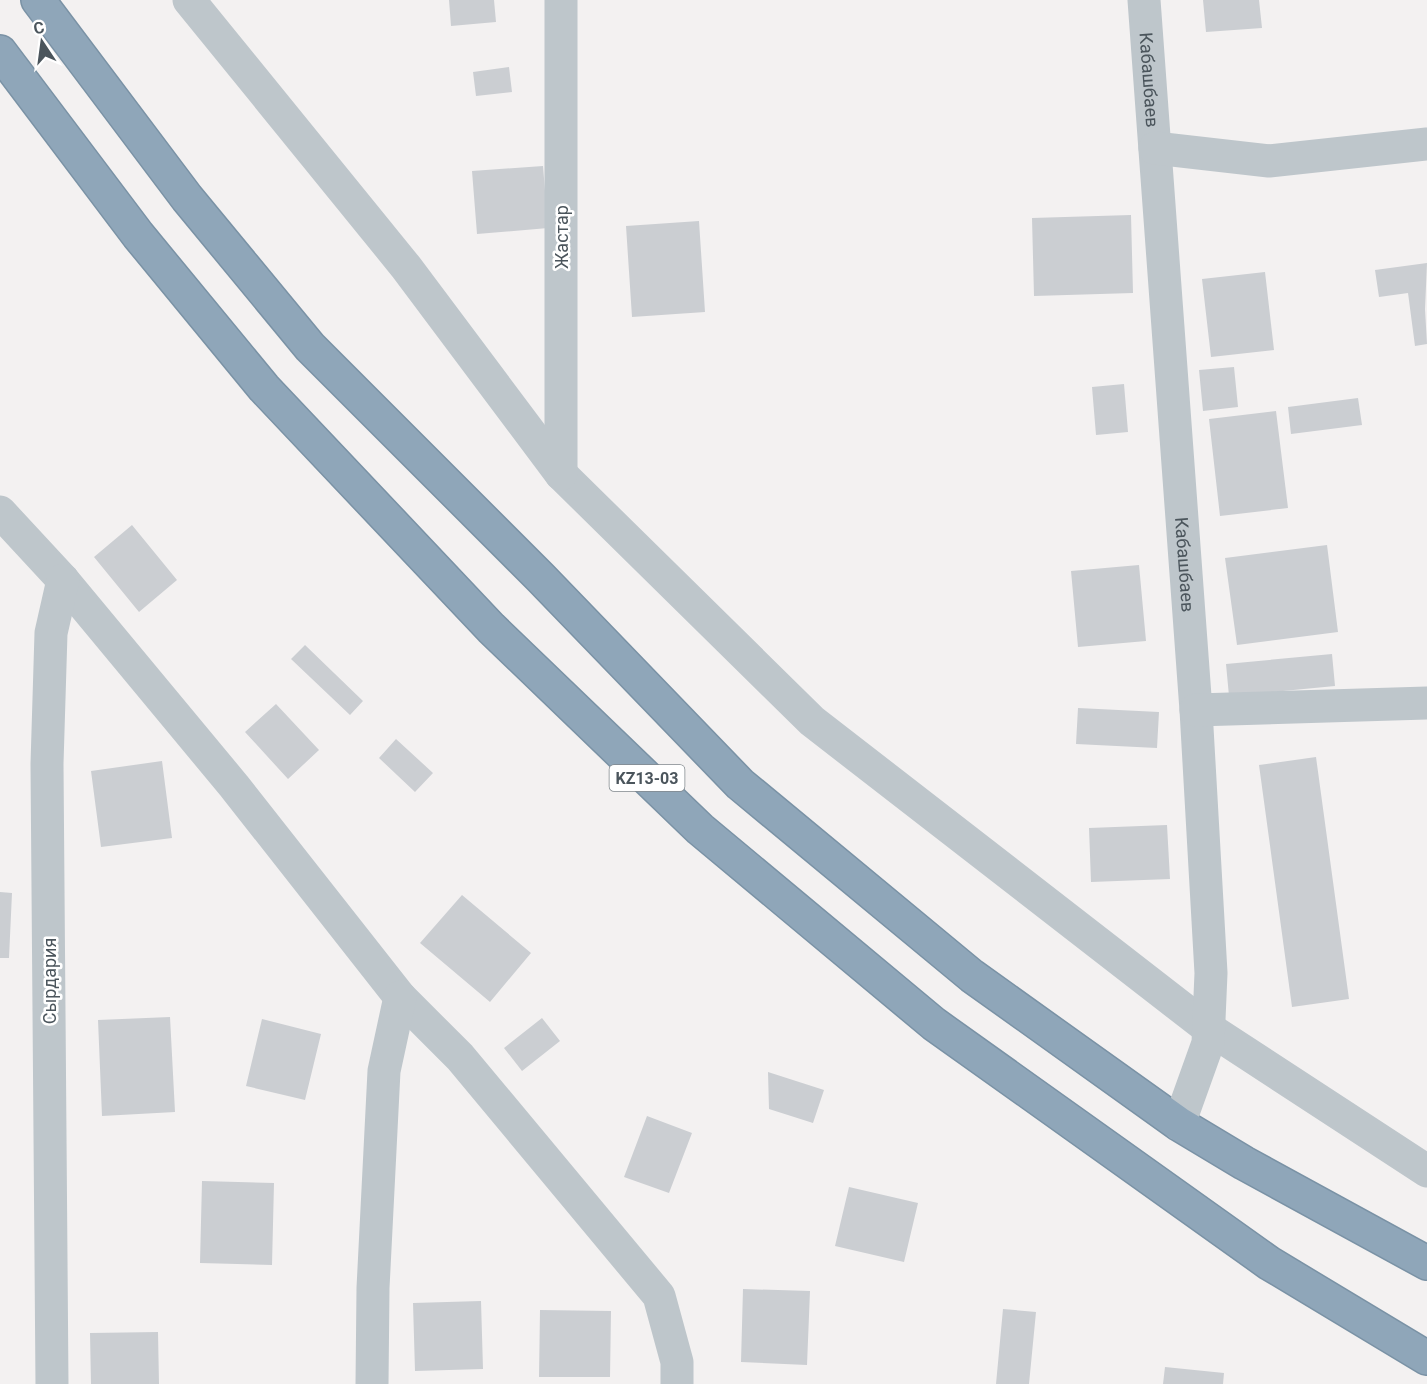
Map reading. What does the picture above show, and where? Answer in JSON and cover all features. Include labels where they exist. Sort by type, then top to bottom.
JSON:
[{"type":"highway","name":"KZ13-03","points":[[38,0],[187,198],[310,347],[541,578],[740,784],[972,976],[1179,1124],[1244,1163],[1427,1263]]},
{"type":"highway","name":"KZ13-03","points":[[0,52],[138,235],[264,388],[491,628],[700,830],[934,1024],[1269,1263],[1427,1358]]},
{"type":"street","points":[[189,0],[406,267],[561,474],[812,721],[1208,1028],[1427,1171]]},
{"type":"street","name":"Жастар","points":[[561,0],[561,474]]},
{"type":"street","name":"Кабашбаев","points":[[1144,0],[1196,710],[1211,973],[1208,1043],[1179,1124]]},
{"type":"street","points":[[1155,148],[1269,161],[1427,144]]},
{"type":"street","points":[[0,512],[63,580],[234,786],[400,997],[460,1057],[659,1296],[677,1362],[677,1384]]},
{"type":"street","name":"Сырдария","points":[[52,1384],[47,764],[51,633],[63,580]]},
{"type":"street","points":[[1196,710],[1427,703]]},
{"type":"street","points":[[372,1384],[373,1288],[384,1071],[400,997]]},
{"type":"building","points":[[449,0],[494,0],[496,22],[451,26]]},
{"type":"building","points":[[1203,0],[1259,0],[1262,28],[1206,32]]},
{"type":"building","points":[[509,67],[512,92],[476,96],[473,72]]},
{"type":"building","points":[[543,166],[548,228],[477,234],[472,171]]},
{"type":"building","points":[[1131,215],[1133,293],[1034,296],[1032,218]]},
{"type":"building","points":[[699,221],[705,312],[632,317],[626,226]]},
{"type":"building","points":[[1427,263],[1425,309],[1427,344],[1415,346],[1408,293],[1379,297],[1375,270]]},
{"type":"building","points":[[1265,272],[1274,350],[1211,357],[1202,279]]},
{"type":"building","points":[[1234,367],[1238,407],[1203,411],[1199,370]]},
{"type":"building","points":[[1124,384],[1128,432],[1096,435],[1092,387]]},
{"type":"building","points":[[1358,398],[1362,425],[1291,434],[1288,407]]},
{"type":"building","points":[[1276,411],[1288,508],[1220,516],[1209,419]]},
{"type":"building","points":[[132,525],[177,580],[139,612],[94,557]]},
{"type":"building","points":[[1327,545],[1338,632],[1237,645],[1225,558]]},
{"type":"building","points":[[1139,565],[1146,641],[1078,647],[1071,571]]},
{"type":"building","points":[[305,645],[363,701],[350,715],[291,659]]},
{"type":"building","points":[[1332,654],[1335,686],[1229,696],[1226,664]]},
{"type":"building","points":[[276,704],[319,750],[288,779],[245,732]]},
{"type":"building","points":[[1078,708],[1159,712],[1157,748],[1076,744]]},
{"type":"building","points":[[396,739],[433,773],[415,792],[379,758]]},
{"type":"building","points":[[1316,757],[1349,999],[1292,1007],[1259,765]]},
{"type":"building","points":[[162,761],[172,838],[101,847],[91,771]]},
{"type":"building","points":[[1167,825],[1170,879],[1091,882],[1089,828]]},
{"type":"building","points":[[0,892],[12,893],[9,958],[0,958]]},
{"type":"building","points":[[462,895],[531,953],[490,1002],[420,943]]},
{"type":"building","points":[[170,1017],[175,1112],[102,1116],[98,1020]]},
{"type":"building","points":[[542,1018],[560,1041],[522,1071],[504,1048]]},
{"type":"building","points":[[262,1019],[321,1034],[305,1100],[246,1086]]},
{"type":"building","points":[[768,1072],[824,1090],[813,1123],[769,1109]]},
{"type":"building","points":[[647,1116],[692,1133],[669,1193],[624,1177]]},
{"type":"building","points":[[202,1181],[274,1183],[272,1265],[200,1263]]},
{"type":"building","points":[[849,1187],[918,1203],[904,1262],[835,1246]]},
{"type":"building","points":[[743,1289],[810,1291],[807,1365],[741,1362]]},
{"type":"building","points":[[481,1301],[483,1369],[415,1371],[413,1303]]},
{"type":"building","points":[[1003,1309],[1036,1312],[1029,1384],[996,1384]]},
{"type":"building","points":[[540,1310],[611,1311],[610,1377],[539,1377]]},
{"type":"building","points":[[158,1332],[159,1384],[91,1384],[90,1333]]},
{"type":"building","points":[[1165,1367],[1224,1373],[1223,1384],[1163,1384]]}]
